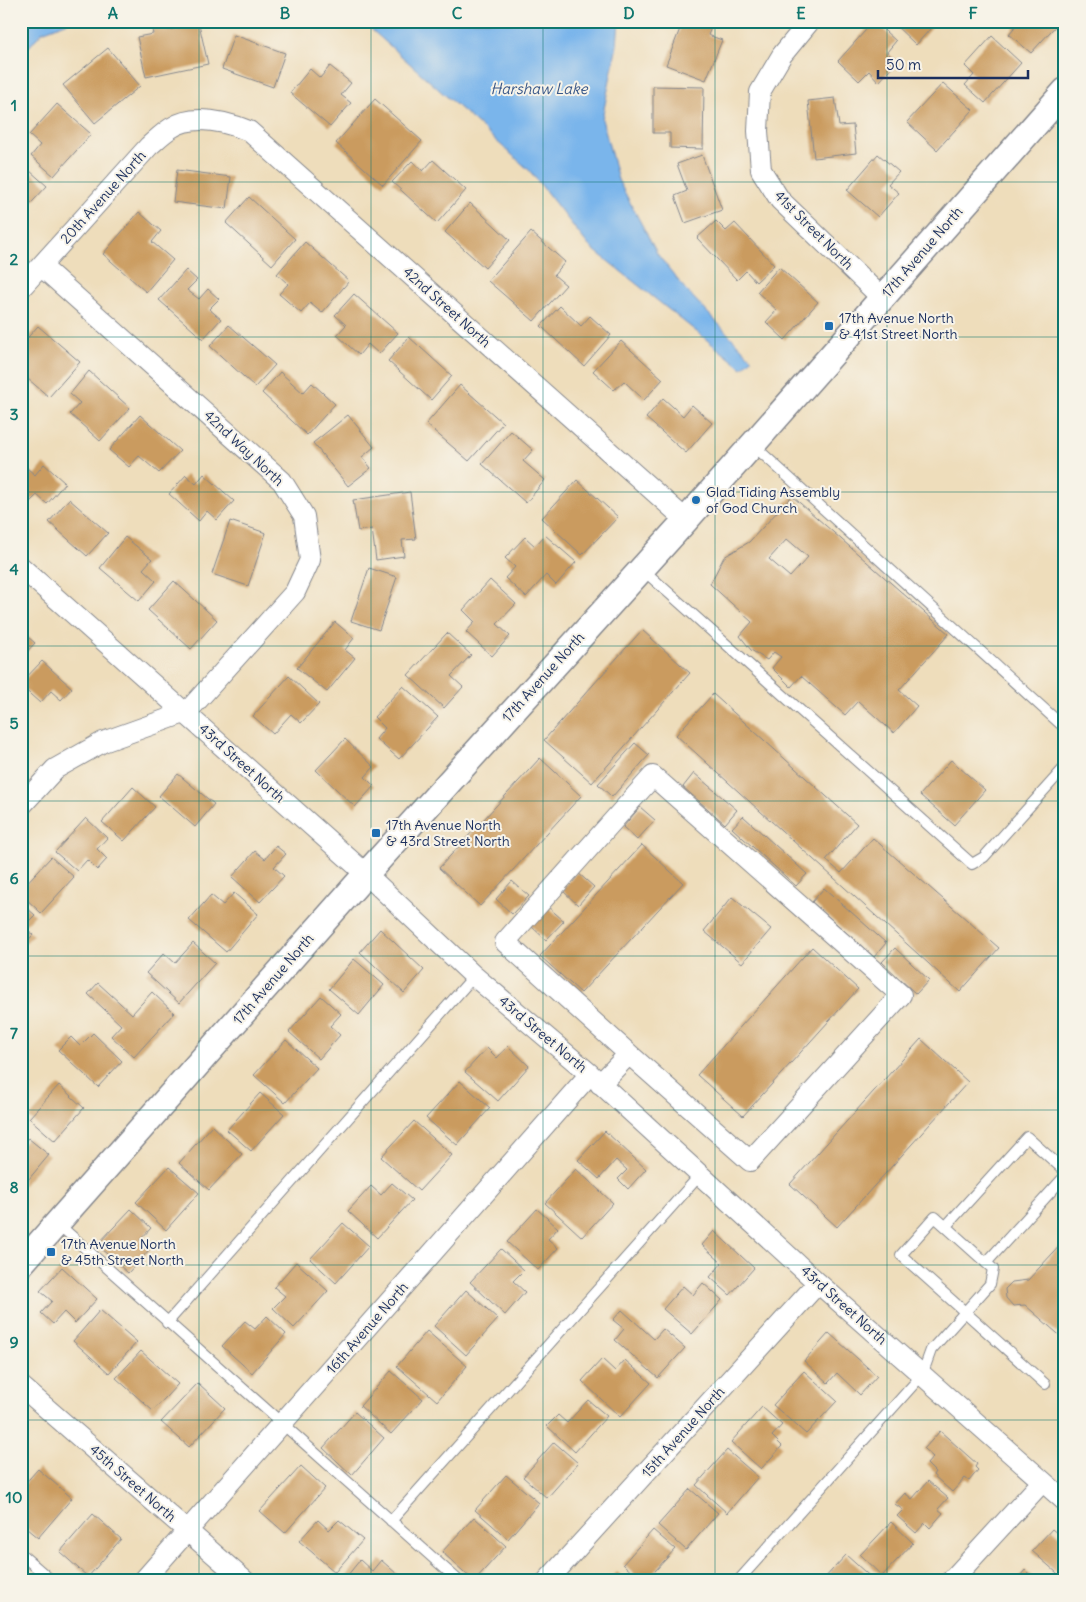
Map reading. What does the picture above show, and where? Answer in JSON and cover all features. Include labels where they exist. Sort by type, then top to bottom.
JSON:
[{"type":"street","name":"41st Street North","points":[[810,21],[782,55],[760,92],[758,132],[761,170],[780,200],[882,298]]},
{"type":"street","name":"17th Avenue North","points":[[21,1264],[366,874],[686,520],[1065,91]]},
{"type":"street","name":"20th Avenue North","points":[[21,288],[149,146],[172,127],[196,121]]},
{"type":"street","name":"42nd Street North","points":[[196,121],[222,121],[249,130],[686,520]]},
{"type":"street","name":"42nd Way North","points":[[41,266],[282,481],[304,516],[310,560],[295,592],[187,712]]},
{"type":"street","name":"43rd Street North","points":[[21,566],[187,712],[366,874],[474,976],[595,1079],[818,1283],[1065,1502]]},
{"type":"street","points":[[21,806],[55,769],[102,742],[187,712]]},
{"type":"street","points":[[652,776],[901,995],[750,1161],[629,1054],[505,942],[652,776]]},
{"type":"street","name":"16th Avenue North","points":[[143,1581],[281,1425],[595,1079],[629,1054]]},
{"type":"street","name":"15th Avenue North","points":[[547,1581],[818,1283]]},
{"type":"street","name":"45th Street North","points":[[21,1386],[245,1581]]},
{"type":"street","points":[[951,1581],[1042,1482]]},
{"type":"lane","points":[[752,444],[1065,728]]},
{"type":"lane","points":[[641,568],[972,864],[984,857],[1065,767]]},
{"type":"lane","points":[[167,1323],[474,976]]},
{"type":"lane","points":[[946,1226],[1026,1137],[1065,1171]]},
{"type":"lane","points":[[391,1521],[700,1175]]},
{"type":"lane","points":[[986,1263],[1065,1176]]},
{"type":"lane","points":[[738,1581],[922,1375],[932,1350],[965,1312],[990,1284],[993,1269],[935,1217],[901,1255],[965,1312],[1045,1384]]},
{"type":"lane","points":[[57,1223],[281,1425],[459,1581]]},
{"type":"lane","points":[[21,1554],[52,1581]]},
{"type":"water","points":[[21,21],[71,21],[42,32],[21,56]]},
{"type":"water","name":"Harshaw Lake","points":[[362,21],[619,21],[617,45],[602,119],[618,180],[658,255],[685,289],[752,359],[742,368],[589,246],[529,170]]},
{"type":"building","points":[[150,21],[167,21],[168,30],[199,24],[208,64],[146,77],[137,37],[153,34]]},
{"type":"building","points":[[683,21],[714,21],[708,35],[722,40],[706,80],[666,65]]},
{"type":"building","points":[[874,21],[896,41],[887,52],[897,62],[879,82],[869,71],[859,81],[838,61]]},
{"type":"building","points":[[891,21],[937,21],[916,45]]},
{"type":"building","points":[[1016,21],[1060,21],[1031,53],[1009,34],[1018,23]]},
{"type":"building","points":[[234,35],[285,53],[273,87],[222,69]]},
{"type":"building","points":[[992,36],[1021,63],[985,103],[965,85],[974,75],[965,66]]},
{"type":"building","points":[[108,48],[140,86],[95,123],[63,85]]},
{"type":"building","points":[[330,66],[351,83],[341,95],[351,103],[330,127],[290,93],[310,69],[320,78]]},
{"type":"building","points":[[943,83],[973,110],[937,150],[907,122]]},
{"type":"building","points":[[653,86],[704,87],[703,149],[670,148],[670,133],[653,133]]},
{"type":"building","points":[[835,98],[839,126],[853,125],[856,153],[814,158],[808,101]]},
{"type":"building","points":[[375,99],[422,141],[383,185],[336,143]]},
{"type":"building","points":[[57,104],[91,134],[54,176],[31,156],[40,145],[29,135]]},
{"type":"building","points":[[878,154],[899,172],[888,184],[899,193],[878,217],[847,190]]},
{"type":"building","points":[[702,155],[722,210],[685,223],[675,196],[687,191],[677,164]]},
{"type":"building","points":[[433,160],[466,190],[437,223],[392,182],[412,161],[423,171]]},
{"type":"building","points":[[21,163],[47,186],[21,214]]},
{"type":"building","points":[[177,170],[231,177],[227,209],[173,202]]},
{"type":"building","points":[[249,197],[295,239],[272,265],[226,223]]},
{"type":"building","points":[[470,203],[510,240],[485,268],[445,232]]},
{"type":"building","points":[[139,212],[161,231],[152,242],[173,260],[146,292],[103,254]]},
{"type":"building","points":[[716,221],[726,231],[735,223],[774,265],[756,282],[746,271],[737,280],[697,238]]},
{"type":"building","points":[[531,232],[565,262],[554,275],[566,285],[534,321],[488,281]]},
{"type":"building","points":[[305,242],[349,281],[322,313],[310,303],[301,313],[279,294],[288,284],[277,274]]},
{"type":"building","points":[[779,267],[818,302],[785,340],[766,322],[777,310],[757,292]]},
{"type":"building","points":[[186,270],[197,280],[187,290],[199,299],[208,289],[219,299],[209,309],[221,319],[203,339],[159,300]]},
{"type":"building","points":[[354,294],[398,333],[379,354],[368,344],[359,355],[337,335],[346,325],[335,315]]},
{"type":"building","points":[[560,306],[581,326],[590,316],[611,335],[584,366],[541,326]]},
{"type":"building","points":[[229,325],[275,365],[255,387],[210,346]]},
{"type":"building","points":[[38,326],[80,362],[49,397],[28,379],[21,387],[21,345]]},
{"type":"building","points":[[409,337],[452,376],[431,400],[388,361]]},
{"type":"building","points":[[621,341],[663,379],[644,400],[624,381],[614,390],[593,371]]},
{"type":"building","points":[[89,371],[130,408],[100,441],[70,414],[80,403],[70,394]]},
{"type":"building","points":[[280,372],[303,393],[312,383],[335,404],[307,435],[262,393]]},
{"type":"building","points":[[460,385],[503,423],[469,461],[426,424]]},
{"type":"building","points":[[663,398],[683,416],[692,405],[712,423],[686,453],[646,418]]},
{"type":"building","points":[[140,415],[180,451],[159,473],[139,456],[129,467],[109,450]]},
{"type":"building","points":[[348,415],[374,447],[362,457],[371,468],[348,486],[313,443]]},
{"type":"building","points":[[511,431],[533,450],[523,461],[545,480],[526,503],[482,464]]},
{"type":"building","points":[[21,463],[35,475],[44,464],[65,483],[47,504],[37,495],[27,505],[21,500]]},
{"type":"building","points":[[204,474],[234,501],[217,520],[207,511],[199,521],[169,494],[186,475],[196,484]]},
{"type":"building","points":[[577,480],[618,517],[582,555],[542,518]]},
{"type":"building","points":[[410,492],[416,539],[402,540],[404,556],[376,560],[372,529],[358,531],[353,500]]},
{"type":"building","points":[[792,496],[949,634],[899,690],[917,706],[894,733],[858,701],[845,715],[801,676],[791,687],[772,668],[781,657],[774,652],[767,660],[751,650],[740,636],[752,622],[710,584],[724,557],[749,542]],"holes":[[[787,539],[808,557],[790,577],[769,559]]]},
{"type":"building","points":[[69,499],[108,533],[87,556],[49,522]]},
{"type":"building","points":[[230,521],[266,533],[248,586],[212,574]]},
{"type":"building","points":[[545,535],[576,562],[556,585],[546,575],[526,597],[505,578],[515,567],[505,558],[525,537],[535,546]]},
{"type":"building","points":[[125,537],[152,559],[143,569],[156,581],[139,601],[100,568]]},
{"type":"building","points":[[369,568],[397,577],[379,630],[351,621]]},
{"type":"building","points":[[490,580],[516,604],[497,624],[510,636],[492,656],[466,632],[475,622],[463,610]]},
{"type":"building","points":[[174,581],[217,620],[191,649],[148,610]]},
{"type":"building","points":[[335,622],[354,638],[345,650],[355,658],[327,692],[297,668]]},
{"type":"building","points":[[642,630],[690,673],[592,783],[544,740]]},
{"type":"building","points":[[21,631],[35,643],[21,658]]},
{"type":"building","points":[[447,633],[471,655],[451,676],[463,687],[444,708],[408,675]]},
{"type":"building","points":[[42,661],[72,688],[61,700],[51,691],[40,703],[21,686],[21,683]]},
{"type":"building","points":[[289,676],[319,704],[301,723],[291,714],[273,734],[253,716]]},
{"type":"building","points":[[403,686],[438,717],[399,759],[376,739],[385,728],[374,717]]},
{"type":"building","points":[[713,694],[857,824],[826,860],[841,873],[873,838],[999,948],[960,992],[676,735]]},
{"type":"building","points":[[345,739],[374,767],[365,777],[374,786],[355,807],[316,770]]},
{"type":"building","points":[[635,743],[649,755],[612,797],[598,784]]},
{"type":"building","points":[[540,758],[581,796],[480,906],[439,868]]},
{"type":"building","points":[[951,760],[985,790],[954,825],[920,795]]},
{"type":"building","points":[[694,773],[737,810],[725,824],[683,787]]},
{"type":"building","points":[[178,774],[214,804],[195,827],[159,796]]},
{"type":"building","points":[[133,787],[155,807],[124,841],[102,822]]},
{"type":"building","points":[[640,807],[655,820],[637,840],[623,827]]},
{"type":"building","points":[[743,816],[807,874],[796,886],[732,828]]},
{"type":"building","points":[[86,818],[107,838],[97,849],[107,859],[97,870],[87,860],[77,871],[55,852]]},
{"type":"building","points":[[642,845],[683,883],[581,993],[540,956]]},
{"type":"building","points":[[276,846],[286,854],[274,867],[284,876],[260,902],[232,877],[255,851],[265,859]]},
{"type":"building","points":[[51,857],[74,877],[41,913],[21,894],[21,889]]},
{"type":"building","points":[[577,872],[594,887],[578,905],[562,890]]},
{"type":"building","points":[[512,881],[529,896],[512,914],[496,899]]},
{"type":"building","points":[[824,888],[886,943],[874,957],[812,902]]},
{"type":"building","points":[[234,893],[258,914],[226,952],[189,920],[211,895],[223,905]]},
{"type":"building","points":[[732,897],[771,929],[742,963],[704,931]]},
{"type":"building","points":[[21,903],[35,915],[23,927],[33,935],[21,948]]},
{"type":"building","points":[[547,906],[564,921],[546,940],[530,925]]},
{"type":"building","points":[[380,929],[424,970],[404,993],[360,952]]},
{"type":"building","points":[[193,943],[215,963],[179,1003],[146,973],[164,953],[175,963]]},
{"type":"building","points":[[812,947],[858,989],[743,1116],[697,1075]]},
{"type":"building","points":[[895,948],[929,980],[916,994],[882,962]]},
{"type":"building","points":[[354,959],[384,985],[359,1015],[329,989]]},
{"type":"building","points":[[98,983],[132,1014],[152,992],[174,1013],[134,1057],[111,1036],[121,1025],[88,994]]},
{"type":"building","points":[[321,996],[341,1014],[330,1026],[340,1035],[319,1059],[289,1032]]},
{"type":"building","points":[[93,1033],[122,1061],[98,1087],[58,1050],[71,1037],[80,1046]]},
{"type":"building","points":[[921,1039],[968,1082],[837,1227],[790,1184]]},
{"type":"building","points":[[286,1040],[317,1068],[285,1103],[254,1075]]},
{"type":"building","points":[[508,1046],[529,1066],[498,1101],[465,1072],[487,1048],[497,1058]]},
{"type":"building","points":[[460,1081],[490,1108],[457,1145],[426,1118]]},
{"type":"building","points":[[59,1085],[84,1108],[55,1141],[29,1118]]},
{"type":"building","points":[[260,1093],[284,1114],[251,1151],[227,1130]]},
{"type":"building","points":[[414,1121],[452,1155],[419,1191],[381,1157]]},
{"type":"building","points":[[212,1126],[242,1154],[209,1190],[179,1163]]},
{"type":"building","points":[[605,1131],[646,1169],[628,1189],[618,1179],[627,1170],[616,1160],[599,1179],[578,1160]]},
{"type":"building","points":[[28,1138],[49,1155],[23,1186],[21,1146]]},
{"type":"building","points":[[169,1167],[199,1193],[166,1230],[136,1202]]},
{"type":"building","points":[[576,1169],[613,1203],[582,1237],[545,1203]]},
{"type":"building","points":[[392,1183],[412,1200],[377,1238],[348,1211],[371,1186],[381,1195]]},
{"type":"building","points":[[131,1209],[151,1228],[140,1240],[150,1249],[128,1273],[97,1245]]},
{"type":"building","points":[[537,1209],[558,1228],[548,1239],[558,1248],[538,1270],[507,1242]]},
{"type":"building","points":[[343,1223],[369,1246],[336,1283],[310,1259]]},
{"type":"building","points":[[714,1231],[754,1268],[730,1295],[710,1277],[722,1263],[702,1245]]},
{"type":"building","points":[[1065,1240],[1065,1340],[1025,1305],[1013,1306],[1006,1298],[1005,1289],[1012,1282],[1028,1280]]},
{"type":"building","points":[[501,1249],[524,1270],[513,1281],[525,1292],[505,1315],[470,1282]]},
{"type":"building","points":[[296,1262],[328,1291],[294,1328],[273,1308],[285,1296],[274,1287]]},
{"type":"building","points":[[62,1267],[97,1299],[75,1323],[64,1312],[53,1324],[41,1313],[52,1301],[40,1291]]},
{"type":"building","points":[[703,1283],[722,1300],[692,1334],[663,1309],[683,1286],[693,1295]]},
{"type":"building","points":[[466,1290],[498,1319],[466,1355],[434,1326]]},
{"type":"building","points":[[100,1310],[137,1342],[109,1373],[73,1341]]},
{"type":"building","points":[[622,1310],[654,1339],[663,1329],[685,1348],[658,1378],[615,1340],[624,1329],[613,1320]]},
{"type":"building","points":[[267,1316],[286,1334],[252,1373],[222,1346],[245,1321],[255,1329]]},
{"type":"building","points":[[427,1331],[467,1366],[437,1401],[397,1366]]},
{"type":"building","points":[[829,1333],[877,1376],[860,1395],[837,1373],[828,1383],[804,1361]]},
{"type":"building","points":[[141,1351],[178,1384],[153,1411],[116,1378]]},
{"type":"building","points":[[602,1359],[615,1371],[625,1360],[651,1383],[620,1417],[582,1381]]},
{"type":"building","points":[[391,1371],[423,1399],[391,1434],[360,1406]]},
{"type":"building","points":[[804,1371],[837,1401],[806,1434],[773,1405]]},
{"type":"building","points":[[198,1383],[225,1408],[189,1447],[161,1422]]},
{"type":"building","points":[[588,1400],[607,1416],[575,1452],[547,1426],[558,1415],[567,1423]]},
{"type":"building","points":[[762,1407],[782,1425],[772,1436],[782,1446],[761,1469],[731,1442]]},
{"type":"building","points":[[355,1412],[384,1438],[352,1475],[323,1448]]},
{"type":"building","points":[[940,1431],[977,1464],[975,1467],[978,1470],[969,1481],[965,1478],[952,1492],[933,1475],[935,1472],[927,1464],[933,1457],[924,1449]]},
{"type":"building","points":[[554,1442],[578,1463],[547,1498],[523,1477]]},
{"type":"building","points":[[727,1450],[758,1477],[727,1513],[696,1485]]},
{"type":"building","points":[[301,1466],[325,1488],[285,1533],[260,1511]]},
{"type":"building","points":[[38,1469],[72,1498],[38,1538],[21,1524],[21,1488]]},
{"type":"building","points":[[506,1475],[539,1503],[508,1539],[475,1510]]},
{"type":"building","points":[[928,1481],[948,1498],[938,1509],[943,1513],[930,1528],[925,1523],[916,1533],[897,1516],[903,1510],[895,1504],[905,1493],[912,1499]]},
{"type":"building","points":[[690,1489],[718,1513],[686,1550],[658,1525]]},
{"type":"building","points":[[93,1514],[121,1539],[88,1577],[60,1552]]},
{"type":"building","points":[[474,1517],[506,1546],[474,1581],[442,1552]]},
{"type":"building","points":[[318,1520],[329,1530],[339,1520],[363,1540],[335,1572],[299,1541]]},
{"type":"building","points":[[891,1522],[913,1543],[882,1576],[860,1555]]},
{"type":"building","points":[[1052,1529],[1065,1540],[1065,1580],[1032,1551]]},
{"type":"building","points":[[653,1530],[675,1549],[646,1581],[641,1581],[623,1564]]},
{"type":"building","points":[[846,1555],[875,1581],[822,1581]]},
{"type":"building","points":[[360,1560],[372,1571],[381,1560],[405,1581],[343,1581]]},
{"type":"building","points":[[1025,1570],[1027,1572],[1037,1581],[1016,1581]]},
{"type":"building","points":[[617,1572],[627,1581],[609,1581]]},
{"type":"place","name":"17th Avenue North & 41st Street North","points":[[829,326]]},
{"type":"place","name":"Glad Tiding Assembly of God Church","points":[[696,500]]},
{"type":"place","name":"17th Avenue North & 43rd Street North","points":[[376,833]]},
{"type":"place","name":"17th Avenue North & 45th Street North","points":[[51,1252]]}]
